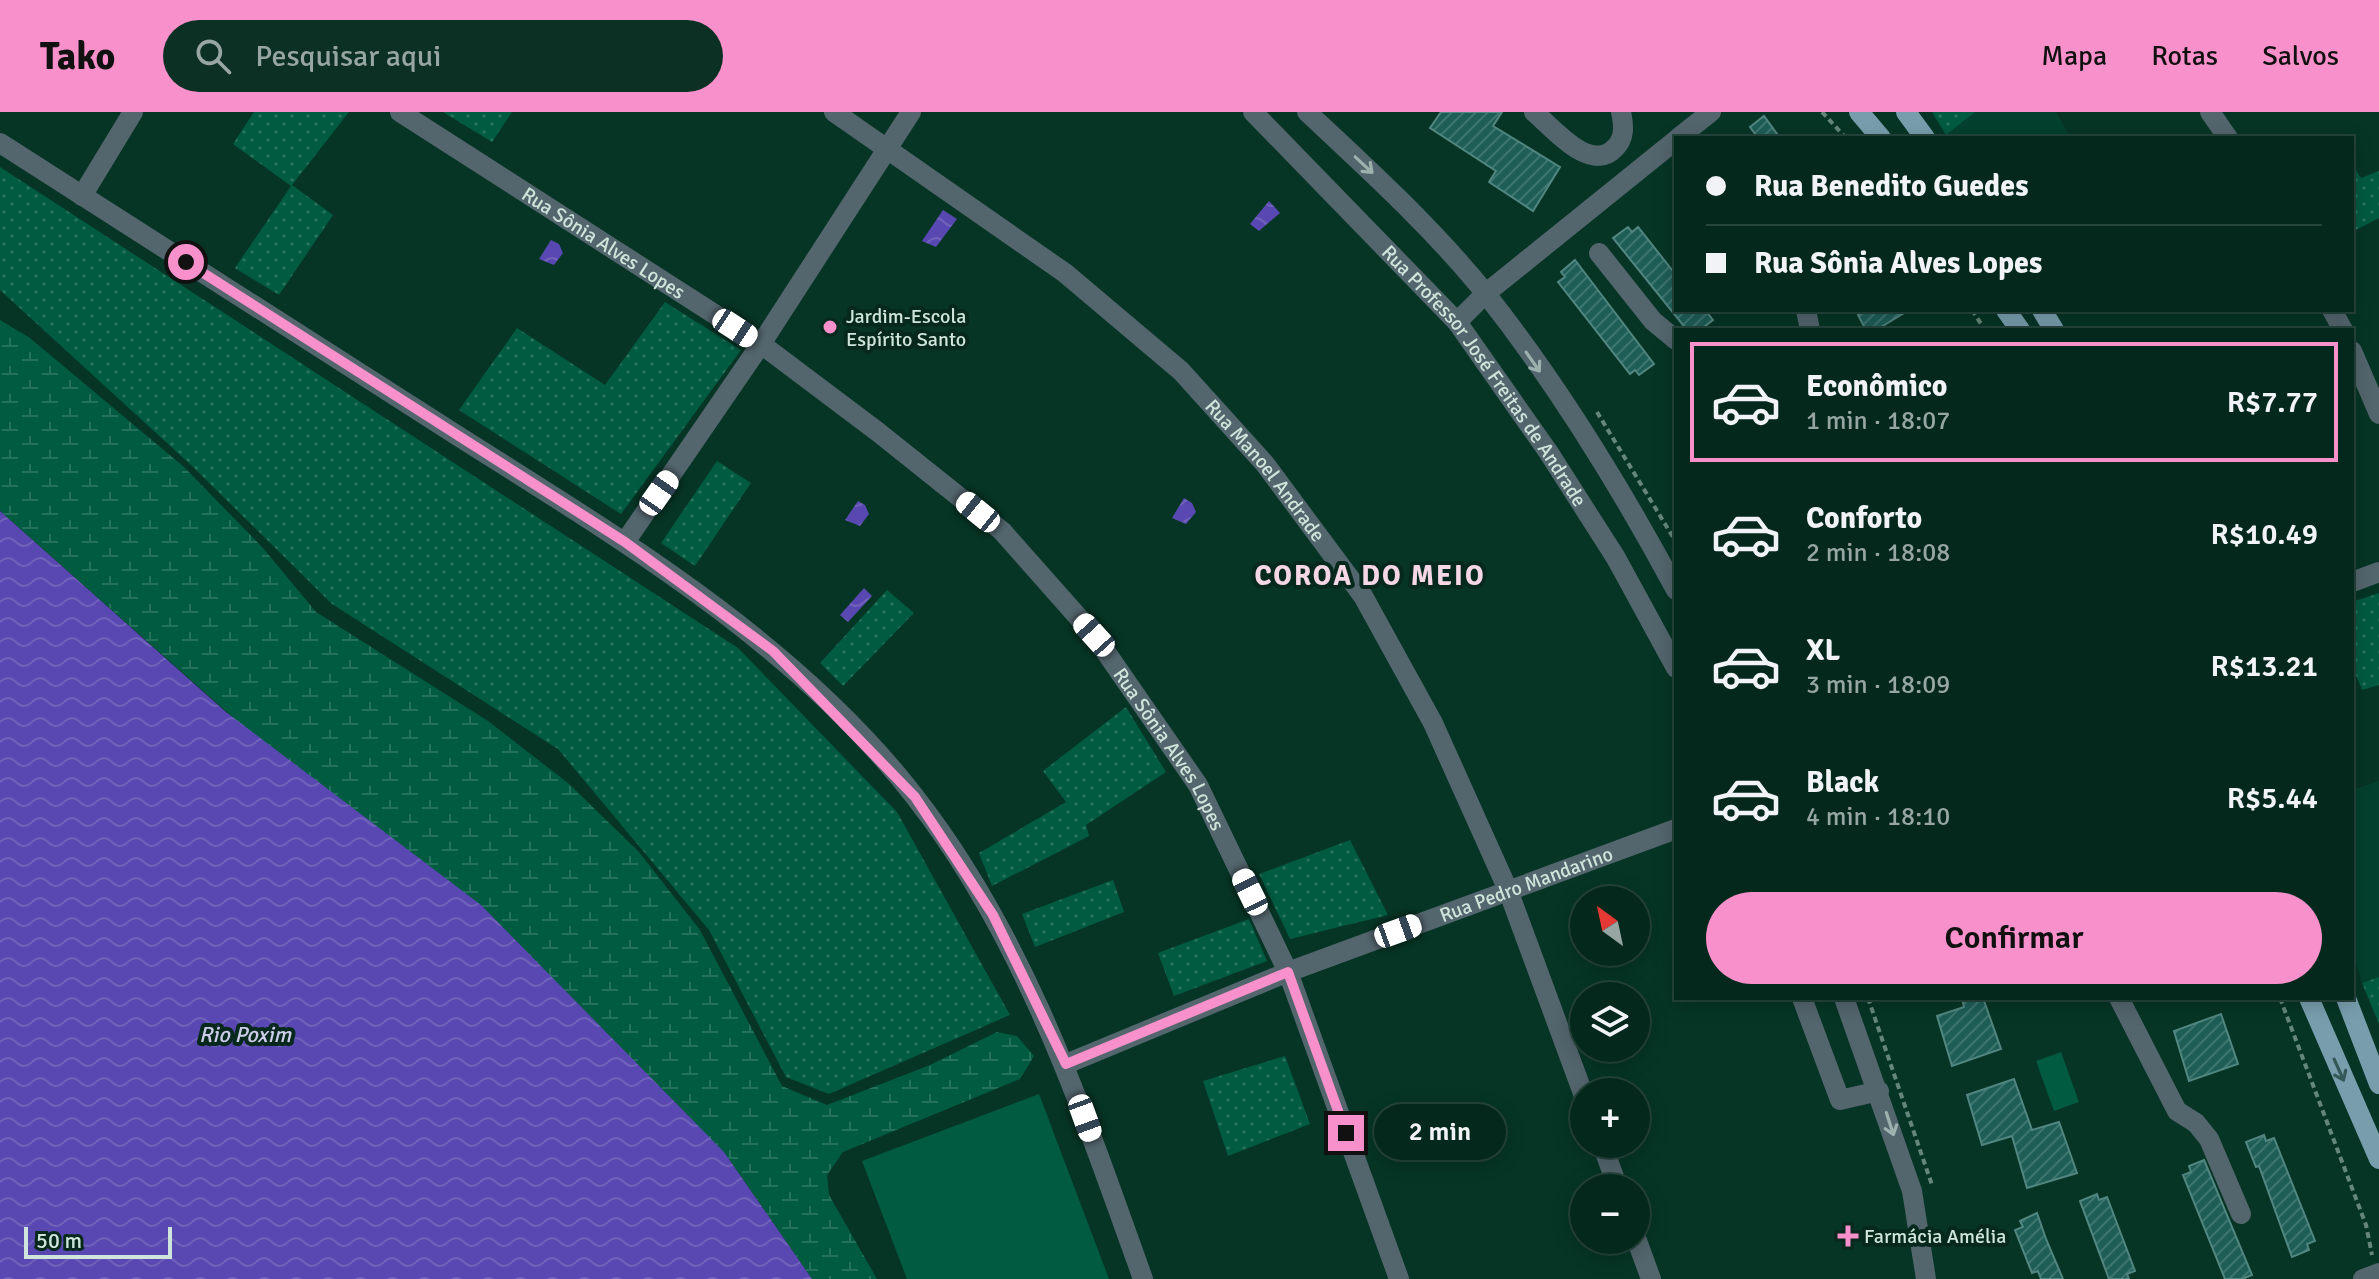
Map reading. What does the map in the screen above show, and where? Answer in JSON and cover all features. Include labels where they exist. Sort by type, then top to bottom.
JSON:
[{"type":"main road","points":[[1859,112],[1879,136]]},
{"type":"main road","points":[[1906,112],[1924,136]]},
{"type":"main road","points":[[2310,1000],[2379,1159]]},
{"type":"main road","points":[[2347,1000],[2379,1084]]},
{"type":"street","points":[[82,196],[133,112]]},
{"type":"street","name":"Rua Sônia Alves Lopes","points":[[400,112],[761,344],[1002,531],[1094,635],[1198,785],[1288,972],[1399,1279]]},
{"type":"street","name":"Rua Manoel Andrade","points":[[834,112],[889,147],[1065,273],[1181,371],[1265,464],[1363,596],[1433,723],[1508,890],[1577,1078]]},
{"type":"street","points":[[625,542],[761,344],[911,112]]},
{"type":"street","name":"Rua Professor José Freitas de Andrade","points":[[1253,112],[1457,322],[1616,558],[1674,664]]},
{"type":"street","name":"Rua Professor José Freitas de Andrade","points":[[1307,112],[1384,185],[1485,294],[1591,445],[1674,587]]},
{"type":"street","points":[[1534,112],[1586,155],[1601,156],[1611,153],[1620,143],[1624,128],[1621,112]]},
{"type":"street","points":[[1681,136],[1711,112]]},
{"type":"street","points":[[2210,112],[2227,136]]},
{"type":"street","points":[[1457,322],[1485,294],[1674,141]]},
{"type":"street","points":[[0,143],[625,542],[773,651],[915,797],[993,915],[1066,1064],[1143,1279]]},
{"type":"street","points":[[1620,143],[1650,160]]},
{"type":"street","points":[[1599,253],[1653,321],[1674,338]]},
{"type":"street","points":[[2354,356],[2379,414]]},
{"type":"street","points":[[2354,581],[2379,572]]},
{"type":"street","name":"Rua Pedro Mandarino","points":[[1066,1064],[1288,972],[1674,830]]},
{"type":"street","points":[[1803,1000],[1840,1100],[1879,1091]]},
{"type":"street","points":[[1845,1000],[1912,1191],[1926,1279]]},
{"type":"street","points":[[2120,1000],[2177,1111],[2196,1123],[2209,1139],[2241,1214]]},
{"type":"street","points":[[1642,1254],[1651,1279]]},
{"type":"path","points":[[1822,112],[1844,136]]},
{"type":"path","points":[[2281,1000],[2366,1225],[2373,1276]]},
{"type":"shaded area","points":[[1975,112],[2056,112],[2069,135],[1947,136]]},
{"type":"shaded area","points":[[2379,781],[2379,977],[2362,983],[2354,957],[2354,789]]},
{"type":"green space","points":[[254,112],[349,112],[292,185],[333,215],[279,295],[235,268],[291,186],[233,144]]},
{"type":"green space","points":[[443,112],[512,112],[492,142]]},
{"type":"green space","points":[[1932,112],[1975,112],[1946,135]]},
{"type":"green space","points":[[2354,166],[2361,178],[2379,171],[2379,218],[2354,231]]},
{"type":"green space","points":[[0,167],[738,648],[897,812],[1010,1015],[829,1094],[786,1077],[709,930],[558,749],[332,604],[191,465],[0,290]]},
{"type":"green space","points":[[665,302],[741,350],[621,514],[459,410],[517,328],[605,385]]},
{"type":"green space","points":[[0,320],[30,338],[184,467],[263,548],[316,612],[488,721],[568,783],[639,852],[700,930],[782,1086],[827,1105],[930,1065],[997,1032],[1017,1036],[1034,1056],[1020,1079],[843,1152],[827,1175],[829,1195],[877,1279],[812,1279],[724,1152],[0,511]]},
{"type":"green space","points":[[717,461],[751,483],[695,566],[661,543]]},
{"type":"green space","points":[[887,590],[914,613],[843,686],[820,663]]},
{"type":"green space","points":[[2379,593],[2379,685],[2362,690],[2354,670],[2354,601]]},
{"type":"green space","points":[[1126,707],[1166,772],[1086,825],[1089,836],[992,886],[979,853],[1066,802],[1043,771]]},
{"type":"green space","points":[[1350,840],[1388,915],[1290,939],[1259,874]]},
{"type":"green space","points":[[1113,880],[1124,912],[1035,947],[1022,914]]},
{"type":"green space","points":[[1249,919],[1267,961],[1174,996],[1158,953]]},
{"type":"green space","points":[[2379,977],[2379,1024],[2362,983]]},
{"type":"green space","points":[[2061,1052],[2079,1102],[2054,1111],[2036,1061]]},
{"type":"green space","points":[[1285,1056],[1310,1124],[1228,1156],[1203,1081]]},
{"type":"green space","points":[[1039,1094],[1109,1279],[907,1279],[862,1161]]},
{"type":"water","points":[[1269,201],[1280,213],[1259,231],[1250,224]]},
{"type":"water","points":[[943,210],[957,219],[936,247],[922,241]]},
{"type":"water","points":[[551,240],[559,244],[563,253],[554,265],[539,259]]},
{"type":"water","points":[[1184,498],[1192,503],[1196,512],[1186,524],[1172,518]]},
{"type":"water","points":[[858,501],[865,505],[869,514],[860,526],[845,520]]},
{"type":"water","name":"Rio Poxim","points":[[0,511],[226,712],[481,905],[724,1152],[812,1279],[0,1279]]},
{"type":"water","points":[[864,588],[872,596],[848,622],[840,615]]},
{"type":"building","points":[[1441,112],[1502,112],[1493,126],[1560,167],[1533,211],[1489,182],[1496,171],[1430,128]]},
{"type":"building","points":[[1764,116],[1779,136],[1757,136],[1750,127]]},
{"type":"building","points":[[1628,227],[1632,232],[1638,227],[1674,272],[1674,312],[1707,312],[1713,320],[1703,328],[1685,328],[1613,238]]},
{"type":"building","points":[[1575,260],[1654,364],[1639,375],[1635,370],[1630,374],[1558,282],[1565,277],[1561,272]]},
{"type":"building","points":[[1863,312],[1906,312],[1879,328],[1865,328],[1858,315]]},
{"type":"building","points":[[1962,1000],[1984,1000],[2001,1049],[1952,1066],[1937,1016],[1964,1007]]},
{"type":"building","points":[[2221,1014],[2238,1064],[2189,1081],[2174,1031]]},
{"type":"building","points":[[2014,1079],[2032,1130],[2059,1122],[2077,1173],[2027,1188],[2012,1136],[1982,1145],[1967,1095]]},
{"type":"building","points":[[2264,1135],[2266,1141],[2274,1138],[2315,1241],[2307,1244],[2309,1250],[2292,1257],[2259,1166],[2256,1167],[2246,1142]]},
{"type":"building","points":[[2204,1160],[2252,1275],[2242,1279],[2225,1279],[2183,1175],[2191,1172],[2189,1166]]},
{"type":"building","points":[[2097,1194],[2099,1200],[2107,1197],[2135,1271],[2127,1274],[2129,1279],[2109,1279],[2080,1201]]},
{"type":"building","points":[[2037,1213],[2063,1279],[2041,1279],[2038,1271],[2032,1273],[2015,1230],[2023,1227],[2020,1221]]},
{"type":"place","name":"Jardim-Escola Espírito Santo","points":[[830,327]]},
{"type":"place","name":"Farmácia Amélia","points":[[1848,1236]]},
{"type":"district","name":"COROA DO MEIO","points":[[1370,576]]},
{"type":"route","points":[[186,262],[625,542],[773,651],[848,724],[915,797],[993,915],[1066,1064],[1288,972],[1346,1133]]}]
